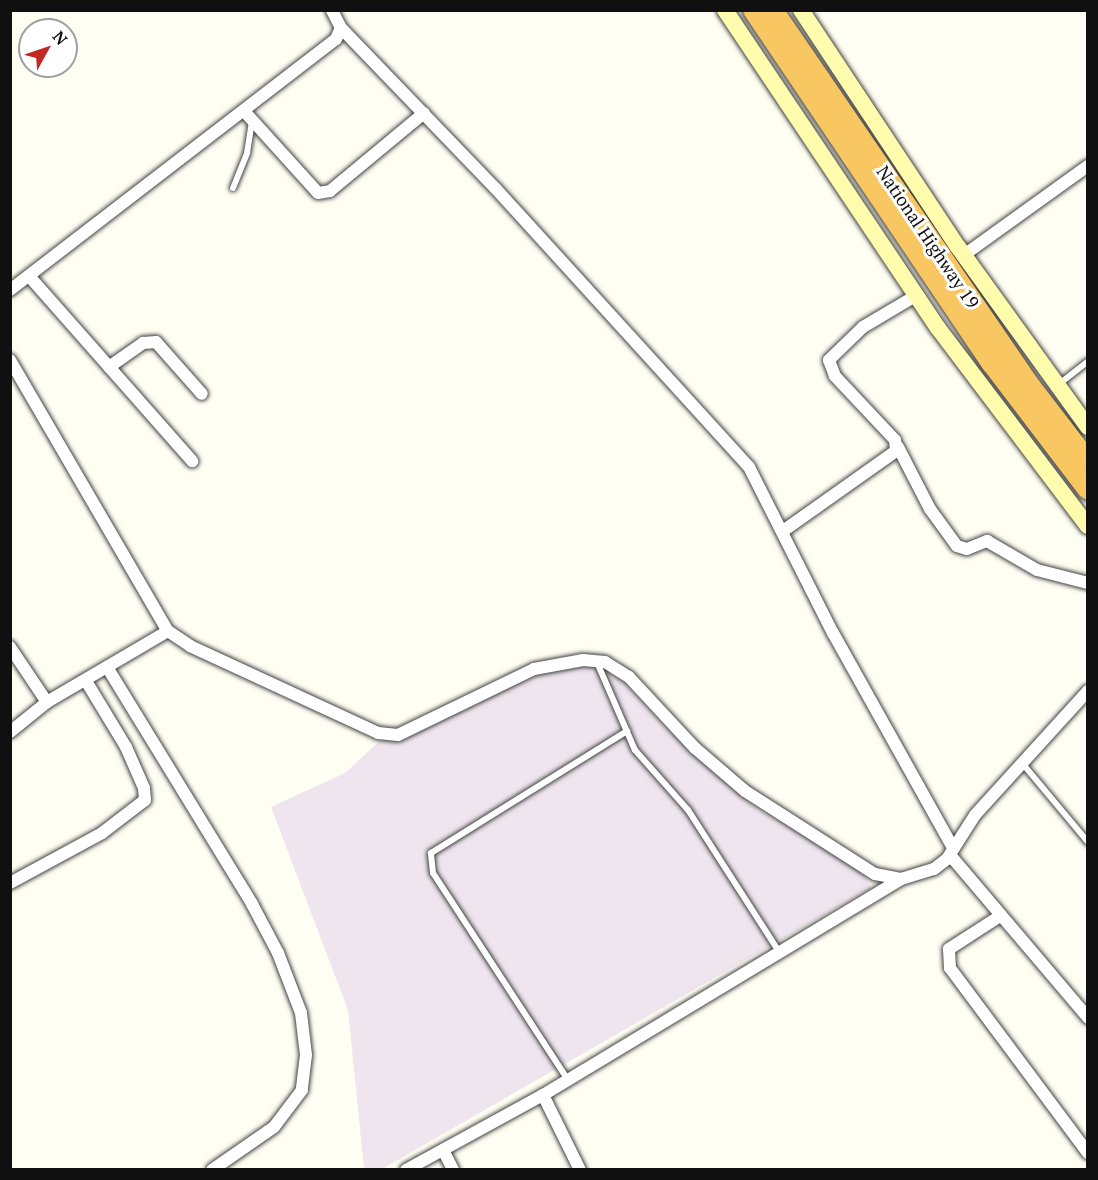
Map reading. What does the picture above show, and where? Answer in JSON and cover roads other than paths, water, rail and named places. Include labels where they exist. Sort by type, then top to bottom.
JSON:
[{"type":"highway","points":[[753,10],[998,373],[1088,490]]},
{"type":"highway","name":"National Highway 19","points":[[773,10],[1029,384],[1088,461]]},
{"type":"main road","points":[[725,10],[917,295],[1010,427],[1088,526]]},
{"type":"main road","points":[[801,10],[964,255],[1088,427]]},
{"type":"street","points":[[332,10],[341,28],[424,113],[735,448],[783,531],[833,633],[951,851],[1000,916],[1088,1018]]},
{"type":"street","points":[[10,291],[248,116],[336,39],[341,28]]},
{"type":"street","points":[[248,116],[312,190],[324,193],[424,113]]},
{"type":"street","points":[[964,255],[1088,166]]},
{"type":"street","points":[[29,276],[192,461]]},
{"type":"street","points":[[917,295],[863,327],[829,360],[835,376],[879,420],[898,447],[930,509],[957,546],[967,549],[987,541],[1046,574],[1088,583]]},
{"type":"street","points":[[109,367],[143,343],[156,342],[202,394]]},
{"type":"street","points":[[10,360],[168,631],[190,646],[331,714],[391,736],[534,669],[595,660],[629,677],[695,748],[759,802],[875,874],[901,879]]},
{"type":"street","points":[[783,531],[822,507],[898,447]]},
{"type":"street","points":[[10,732],[47,702],[168,631]]},
{"type":"street","points":[[10,647],[47,702]]},
{"type":"street","points":[[107,667],[252,904],[278,953],[301,1013],[306,1054],[302,1090],[274,1127],[212,1170]]},
{"type":"street","points":[[10,882],[102,833],[145,800],[144,788],[126,747],[86,681]]},
{"type":"street","points":[[406,1170],[543,1095],[781,954],[901,879],[934,869],[951,851],[975,815],[1088,691]]},
{"type":"street","points":[[1000,916],[949,949],[950,968],[1088,1153]]},
{"type":"street","points":[[543,1095],[580,1170]]},
{"type":"street","points":[[443,1150],[453,1170]]},
{"type":"lane","points":[[233,188],[248,153],[248,116]]},
{"type":"lane","points":[[1057,387],[1088,362]]},
{"type":"lane","points":[[595,660],[627,731],[644,762],[688,810],[781,954]]},
{"type":"lane","points":[[568,1080],[429,864],[431,853],[439,846],[627,731]]},
{"type":"lane","points":[[1022,764],[1088,842]]}]
